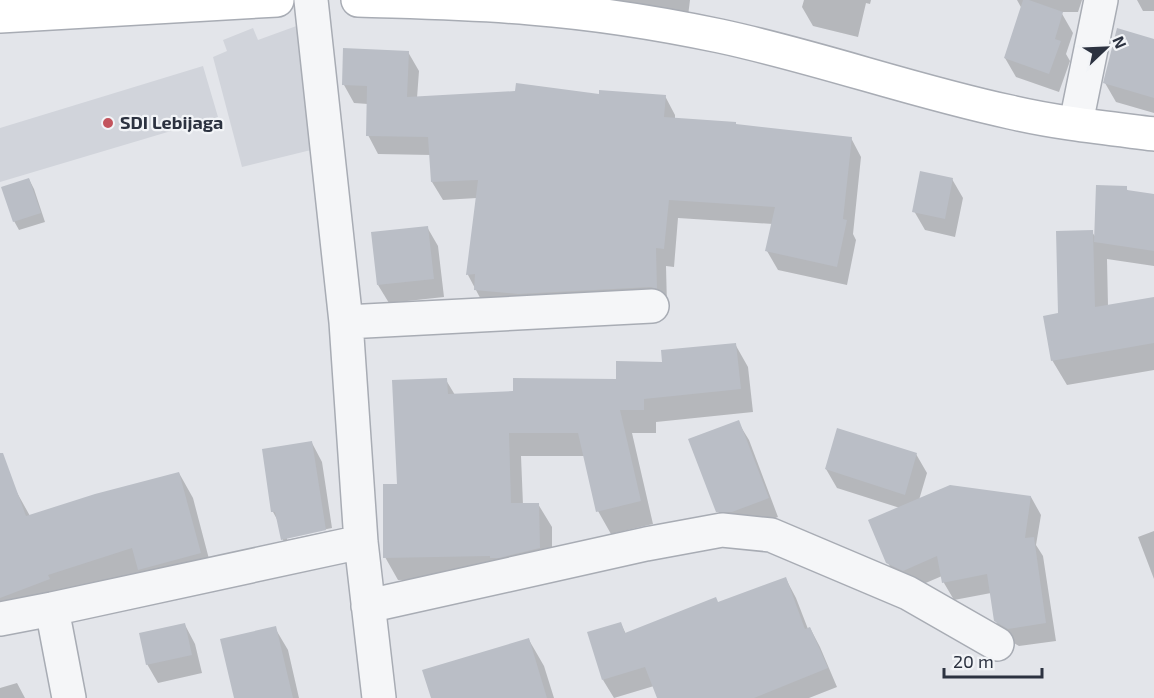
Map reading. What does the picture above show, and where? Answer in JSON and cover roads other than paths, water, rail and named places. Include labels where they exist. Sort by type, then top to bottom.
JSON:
[{"type":"main road","points":[[0,16],[278,0]]},
{"type":"main road","points":[[358,0],[532,8],[633,21],[719,36],[780,50],[1011,113],[1154,134]]},
{"type":"street","points":[[311,0],[346,321],[360,542],[379,698]]},
{"type":"street","points":[[1076,123],[1101,0]]},
{"type":"street","points":[[346,321],[652,306]]},
{"type":"street","points":[[368,606],[646,544],[722,530],[771,535],[908,593],[997,644]]},
{"type":"street","points":[[0,619],[360,542]]},
{"type":"street","points":[[52,609],[69,698]]},
{"type":"place","name":"SDI Lebijaga","points":[[108,123]]}]
